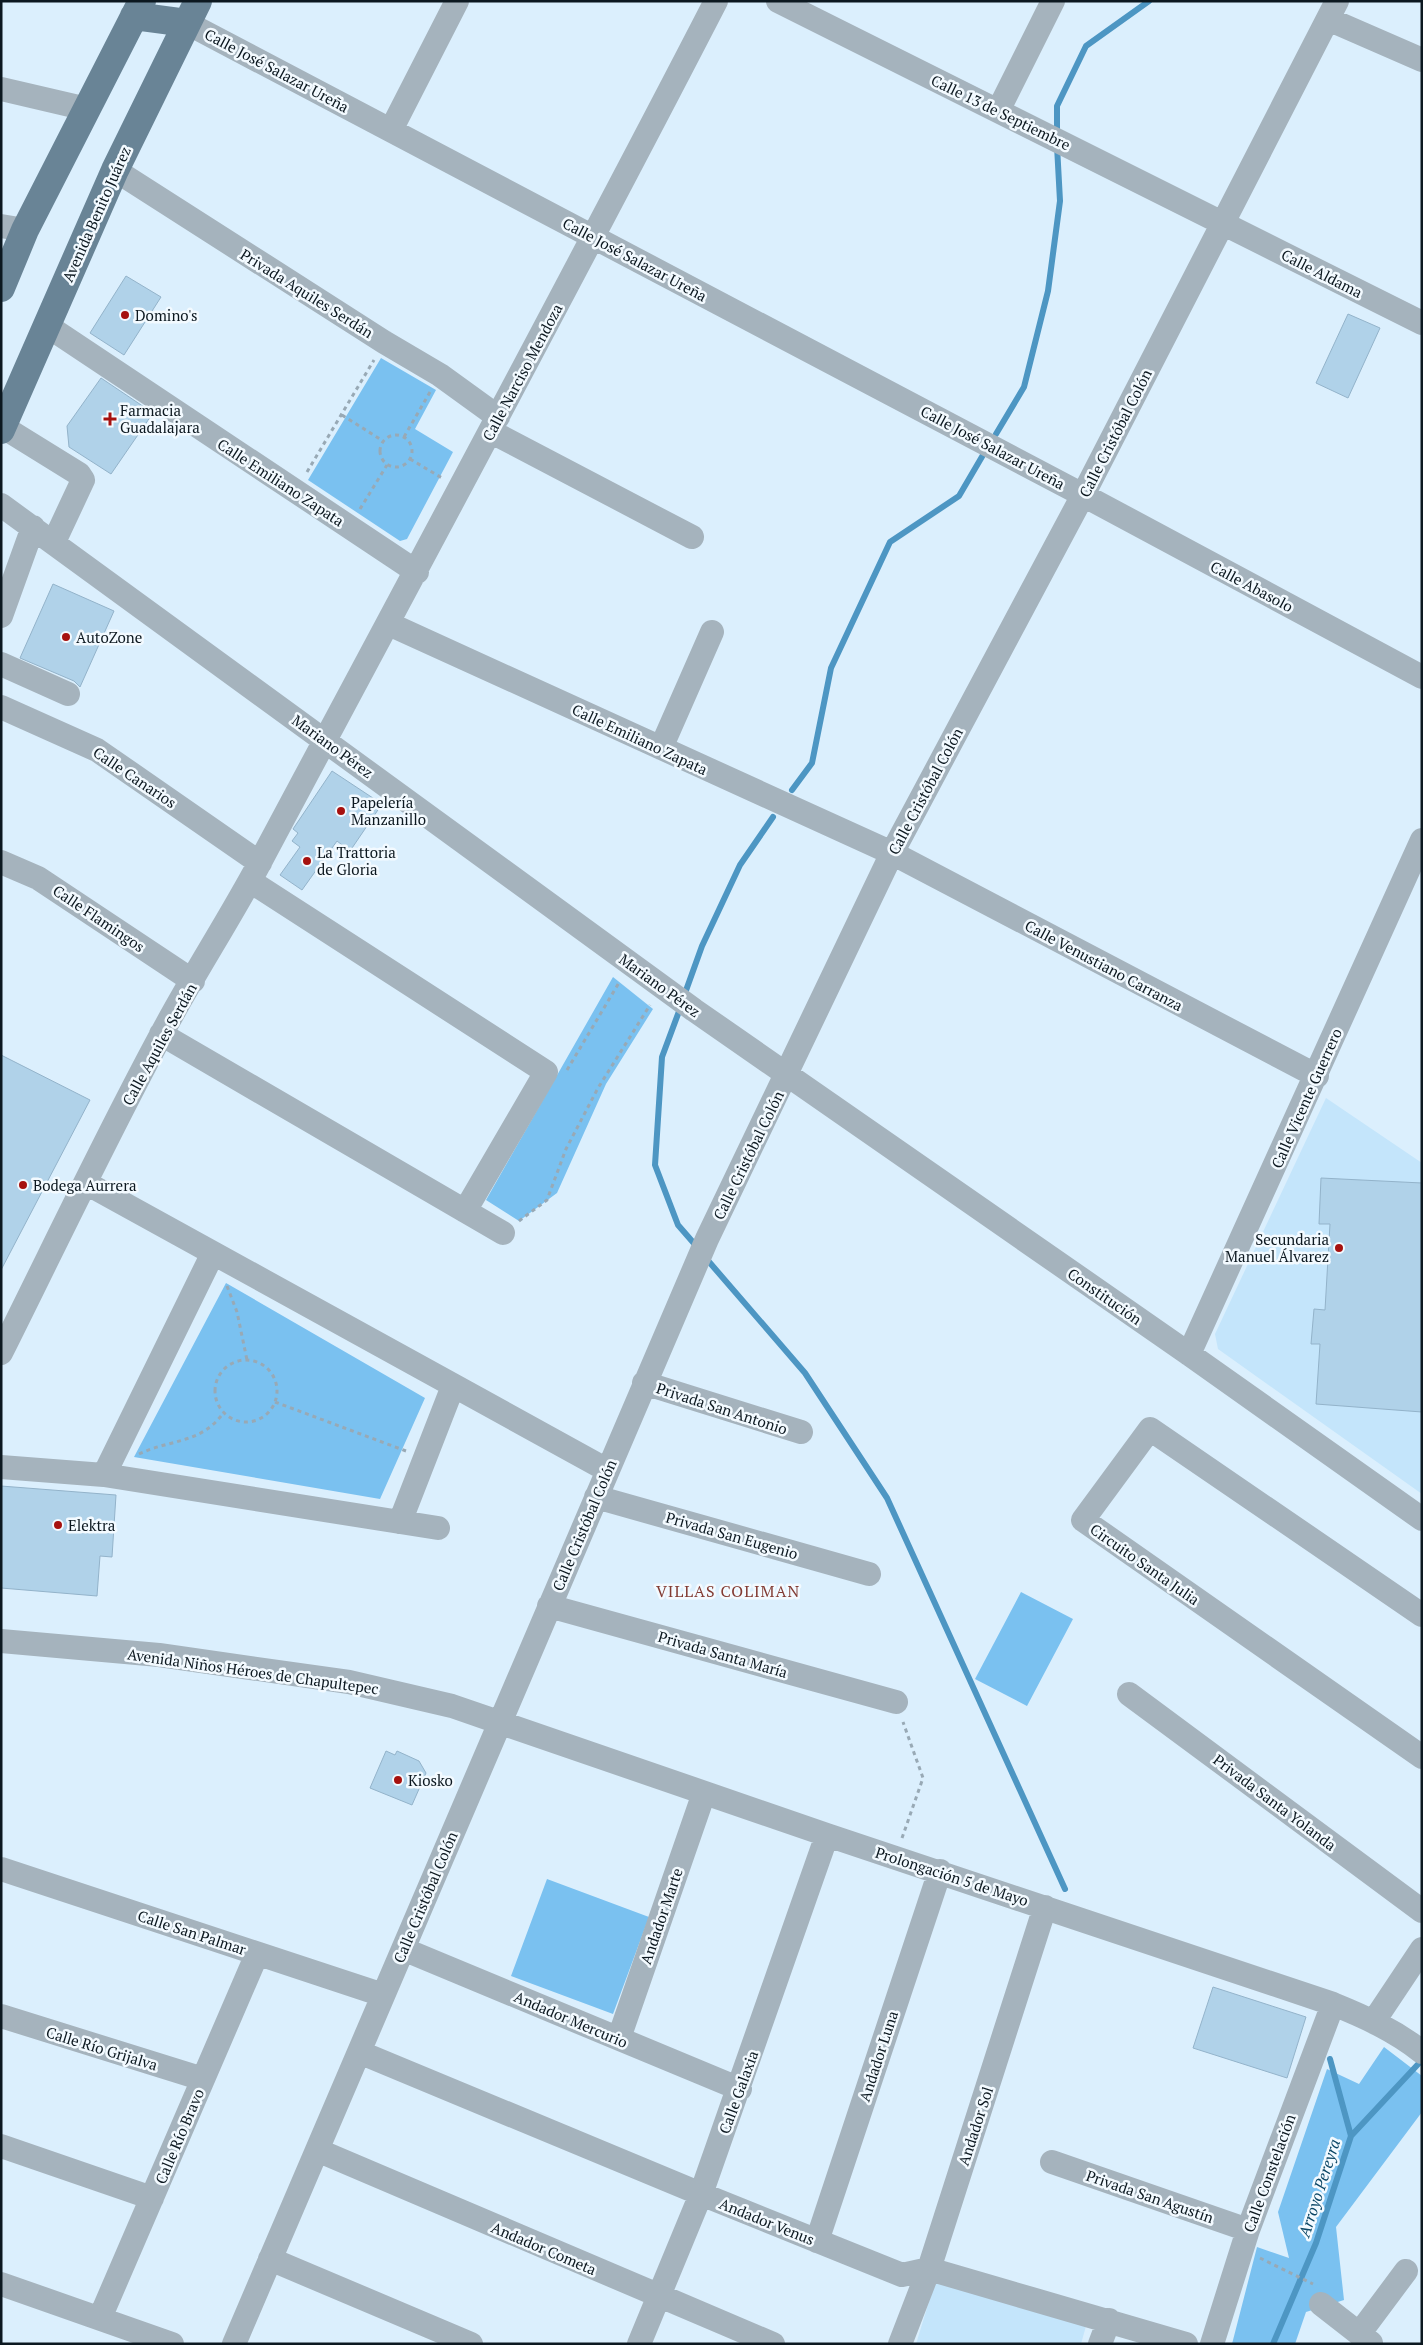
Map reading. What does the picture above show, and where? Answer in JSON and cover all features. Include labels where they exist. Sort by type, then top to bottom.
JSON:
[{"type":"main road","points":[[1,288],[13,228],[87,109],[138,9],[192,12]]},
{"type":"main road","name":"Avenida Benito Juárez","points":[[2,428],[115,170],[192,12]]},
{"type":"street","points":[[391,130],[457,1]]},
{"type":"street","name":"Calle Narciso Mendoza","points":[[324,739],[417,572],[716,1]]},
{"type":"street","name":"Calle 13 de Septiembre","points":[[778,1],[1223,222]]},
{"type":"street","points":[[998,111],[1053,1]]},
{"type":"street","points":[[1332,10],[1422,60]]},
{"type":"street","name":"Calle Cristóbal Colón","points":[[234,2344],[707,1239],[788,1074],[892,853],[1083,494],[1332,10]]},
{"type":"street","name":"Calle José Salazar Ureña","points":[[192,12],[391,130],[1083,494]]},
{"type":"street","points":[[1,89],[87,109]]},
{"type":"street","name":"Privada Aquiles Serdán","points":[[115,170],[384,342],[440,375],[494,424],[692,538]]},
{"type":"street","name":"Calle Aldama","points":[[1223,222],[1422,323]]},
{"type":"street","name":"Calle Emiliano Zapata","points":[[46,325],[417,572]]},
{"type":"street","points":[[2,428],[79,474],[83,480],[54,542]]},
{"type":"street","name":"Calle Abasolo","points":[[1083,494],[1422,676]]},
{"type":"street","name":"Mariano Pérez","points":[[1,505],[694,1010],[788,1074]]},
{"type":"street","points":[[1,616],[33,527]]},
{"type":"street","name":"Calle Emiliano Zapata","points":[[389,624],[892,853]]},
{"type":"street","points":[[660,748],[712,632]]},
{"type":"street","points":[[1,664],[68,694]]},
{"type":"street","name":"Calle Canarios","points":[[1,707],[97,750],[255,872],[546,1072]]},
{"type":"street","name":"Calle Aquiles Serdán","points":[[1,1353],[161,1034],[255,872],[324,739]]},
{"type":"street","name":"Calle Vicente Guerrero","points":[[1189,1354],[1422,840]]},
{"type":"street","name":"Calle Venustiano Carranza","points":[[892,853],[1316,1076]]},
{"type":"street","name":"Calle Flamingos","points":[[1,862],[38,878],[193,981]]},
{"type":"street","points":[[161,1034],[502,1233]]},
{"type":"street","points":[[465,1211],[546,1072]]},
{"type":"street","name":"Constitución","points":[[788,1074],[1189,1354],[1422,1520]]},
{"type":"street","points":[[86,1183],[607,1470]]},
{"type":"street","points":[[104,1475],[213,1253]]},
{"type":"street","name":"Privada San Antonio","points":[[644,1383],[800,1432]]},
{"type":"street","points":[[400,1522],[453,1386]]},
{"type":"street","name":"Circuito Santa Julia","points":[[1422,1615],[1150,1430],[1083,1520],[1422,1757]]},
{"type":"street","points":[[1,1467],[104,1475],[438,1528]]},
{"type":"street","name":"Privada San Eugenio","points":[[596,1497],[869,1574]]},
{"type":"street","name":"Privada Santa María","points":[[549,1606],[896,1702]]},
{"type":"street","name":"Avenida Niños Héroes de Chapultepec","points":[[1,1641],[159,1655],[349,1682],[452,1706],[500,1722]]},
{"type":"street","name":"Privada Santa Yolanda","points":[[1129,1694],[1422,1911]]},
{"type":"street","name":"Prolongación 5 de Mayo","points":[[500,1722],[827,1835],[940,1871],[1333,2004],[1374,2021],[1401,2036],[1422,2052]]},
{"type":"street","name":"Andador Marte","points":[[618,2038],[704,1793]]},
{"type":"street","name":"Calle Galaxia","points":[[639,2344],[701,2194],[740,2089],[827,1835]]},
{"type":"street","name":"Calle San Palmar","points":[[1,1869],[383,1995]]},
{"type":"street","name":"Andador Luna","points":[[817,2241],[940,1871]]},
{"type":"street","name":"Andador Sol","points":[[900,2344],[929,2269],[1045,1907]]},
{"type":"street","name":"Andador Mercurio","points":[[403,1948],[740,2089]]},
{"type":"street","points":[[1374,2021],[1422,1949]]},
{"type":"street","name":"Calle Río Bravo","points":[[100,2318],[257,1954]]},
{"type":"street","name":"Calle Constelación","points":[[1212,2344],[1248,2230],[1333,2004]]},
{"type":"street","name":"Calle Río Grijalva","points":[[1,2016],[203,2079]]},
{"type":"street","name":"Andador Venus","points":[[359,2052],[902,2275],[929,2269],[1186,2344]]},
{"type":"street","points":[[1,2146],[152,2198]]},
{"type":"street","name":"Andador Cometa","points":[[317,2150],[773,2344]]},
{"type":"street","name":"Privada San Agustín","points":[[1052,2162],[1248,2230]]},
{"type":"street","points":[[270,2259],[471,2344]]},
{"type":"street","points":[[1320,2296],[1365,2339],[1406,2271]]},
{"type":"street","points":[[1,2284],[172,2344]]},
{"type":"street","points":[[1100,2344],[1109,2320]]},
{"type":"path","points":[[296,492],[384,342]]},
{"type":"path","points":[[404,437],[440,375]]},
{"type":"path","points":[[342,415],[383,441]]},
{"type":"path","points":[[393,435],[404,437],[411,444],[410,459],[407,463],[397,467],[387,465],[380,457],[380,446],[383,441],[393,435]]},
{"type":"path","points":[[410,459],[460,489]]},
{"type":"path","points":[[349,526],[387,465]]},
{"type":"path","points":[[546,1072],[560,1082],[630,963]]},
{"type":"path","points":[[502,1233],[547,1200],[566,1149],[598,1088],[665,988]]},
{"type":"path","points":[[213,1253],[237,1312],[247,1360]]},
{"type":"path","points":[[247,1360],[256,1362],[272,1374],[277,1383],[275,1402],[270,1411],[262,1418],[252,1422],[242,1422],[232,1418],[218,1404],[215,1394],[218,1379],[227,1367],[236,1362],[247,1360]]},
{"type":"path","points":[[275,1402],[425,1459]]},
{"type":"path","points":[[134,1457],[151,1448],[191,1439],[210,1428],[224,1412]]},
{"type":"path","points":[[896,1702],[924,1778],[896,1857]]},
{"type":"path","points":[[1286,2270],[1320,2296]]},
{"type":"shaded area","points":[[381,358],[436,390],[415,429],[453,452],[407,539],[400,541],[308,480]]},
{"type":"shaded area","points":[[613,977],[653,1009],[606,1084],[557,1193],[519,1221],[486,1200]]},
{"type":"shaded area","name":"Secundaria Manuel Álvarez","points":[[1326,1098],[1422,1163],[1422,1494],[1218,1349],[1215,1334]]},
{"type":"shaded area","points":[[226,1283],[425,1398],[380,1499],[134,1457]]},
{"type":"shaded area","points":[[1021,1592],[1073,1619],[1027,1706],[975,1679]]},
{"type":"shaded area","points":[[547,1879],[649,1917],[613,2014],[511,1976]]},
{"type":"shaded area","points":[[1384,2047],[1422,2076],[1422,2112],[1336,2227],[1344,2300],[1306,2312],[1295,2344],[1232,2344],[1257,2247],[1289,2258],[1278,2212],[1327,2069],[1359,2084]]},
{"type":"shaded area","points":[[935,2282],[1086,2326],[1081,2344],[916,2344]]},
{"type":"building","name":"Domino's","points":[[126,276],[161,297],[124,355],[90,333]]},
{"type":"building","points":[[1348,314],[1380,328],[1348,398],[1316,383]]},
{"type":"building","name":"Farmacia Guadalajara","points":[[101,378],[153,413],[111,474],[69,447],[67,426]]},
{"type":"building","name":"AutoZone","points":[[53,584],[114,611],[80,687],[74,681],[20,658]]},
{"type":"building","name":"Papelería Manzanillo","points":[[332,771],[382,804],[350,851],[337,841],[302,890],[280,875],[300,847],[292,841],[298,833],[293,829]]},
{"type":"building","name":"Bodega Aurrera","points":[[1,1055],[90,1100],[1,1270]]},
{"type":"building","points":[[1321,1178],[1422,1183],[1422,1412],[1316,1404],[1320,1344],[1311,1344],[1314,1309],[1325,1310],[1330,1224],[1319,1224]]},
{"type":"building","name":"Elektra","points":[[1,1486],[116,1495],[112,1557],[100,1556],[97,1596],[1,1588]]},
{"type":"building","name":"Kiosko","points":[[386,1751],[395,1755],[397,1751],[419,1761],[426,1773],[412,1805],[370,1788]]},
{"type":"building","points":[[1213,1987],[1306,2017],[1287,2078],[1193,2048]]},
{"type":"waterway","points":[[1057,134],[1057,106],[1086,46],[1149,1]]},
{"type":"waterway","points":[[996,434],[1024,387],[1048,291],[1060,201],[1057,146]]},
{"type":"waterway","points":[[792,790],[812,763],[831,668],[890,542],[959,496],[983,455]]},
{"type":"waterway","points":[[684,996],[702,946],[740,865],[773,817]]},
{"type":"waterway","points":[[681,1006],[662,1057],[655,1165],[678,1225],[698,1248]]},
{"type":"waterway","points":[[704,1256],[805,1373],[887,1498],[1065,1889]]},
{"type":"waterway","points":[[1330,2059],[1351,2136]]},
{"type":"waterway","name":"Arroyo Pereyra","points":[[1273,2344],[1316,2243],[1351,2136],[1422,2060]]},
{"type":"place","name":"Domino's","points":[[125,315]]},
{"type":"place","name":"Farmacia Guadalajara","points":[[110,419]]},
{"type":"place","name":"AutoZone","points":[[66,637]]},
{"type":"place","name":"Papelería Manzanillo","points":[[341,811]]},
{"type":"place","name":"La Trattoria de Gloria","points":[[307,861]]},
{"type":"place","name":"Bodega Aurrera","points":[[23,1185]]},
{"type":"place","name":"Secundaria Manuel Álvarez","points":[[1339,1248]]},
{"type":"place","name":"Elektra","points":[[58,1525]]},
{"type":"place","name":"Kiosko","points":[[398,1780]]},
{"type":"district","name":"VILLAS COLIMAN","points":[[728,1591]]}]
